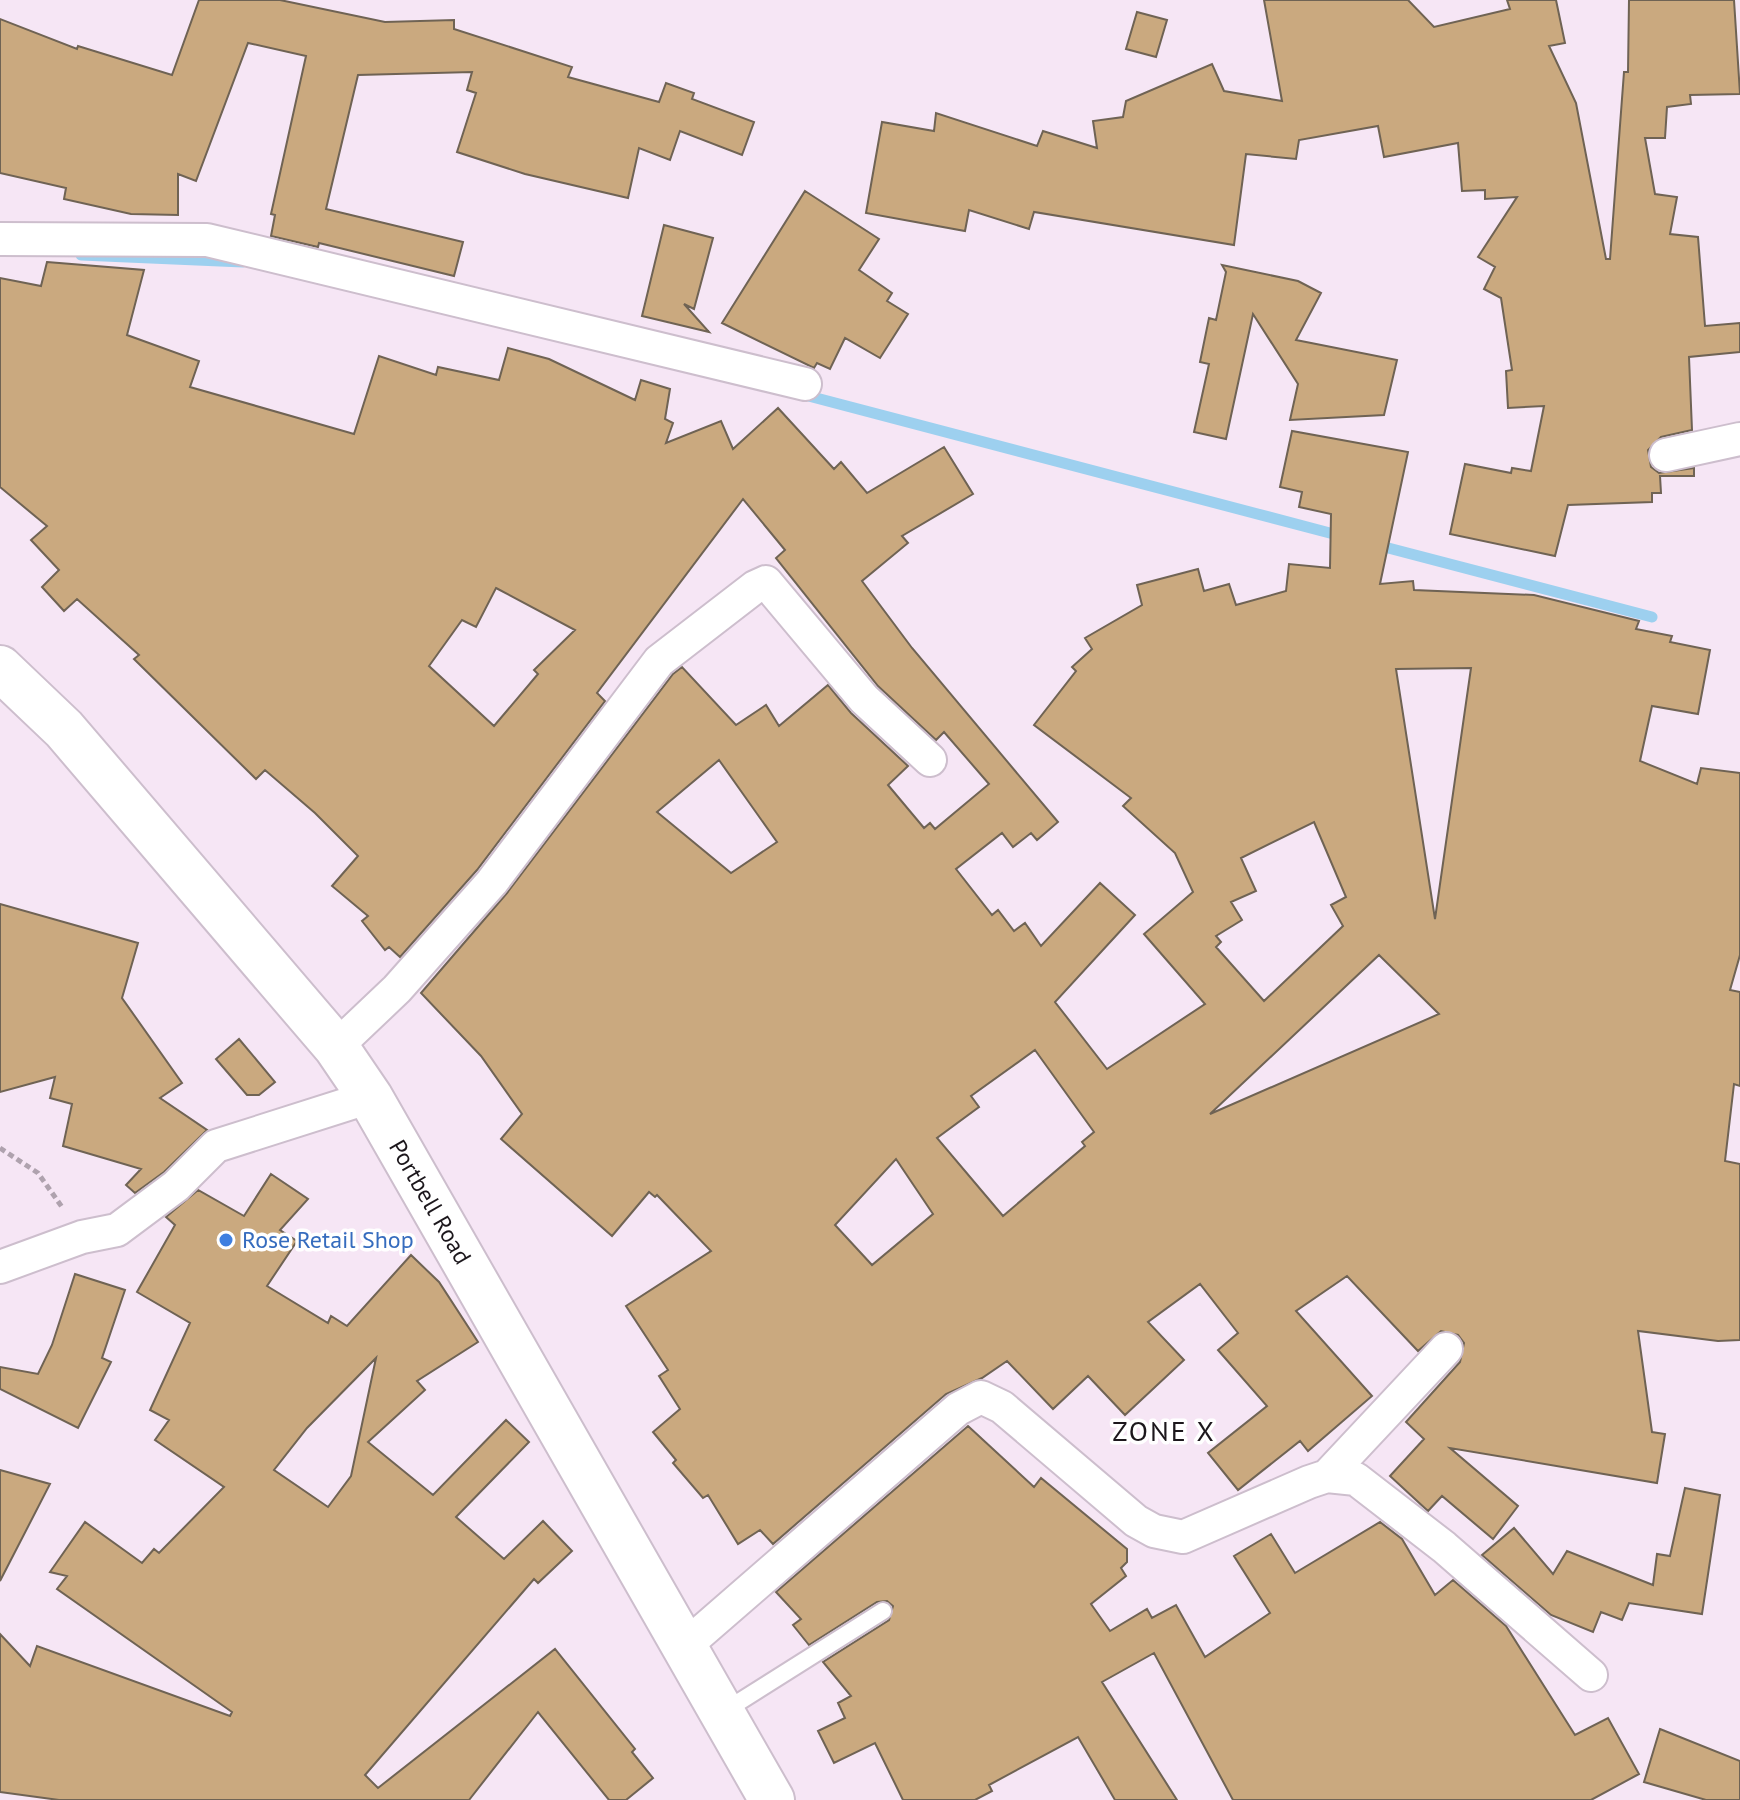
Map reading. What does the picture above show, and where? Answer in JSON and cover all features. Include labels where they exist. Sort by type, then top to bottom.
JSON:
[{"type":"main road","name":"Portbell Road","points":[[0,668],[64,729],[336,1047],[370,1097],[772,1800]]},
{"type":"street","points":[[0,239],[207,240],[805,384]]},
{"type":"street","points":[[1666,455],[1740,439]]},
{"type":"street","points":[[336,1047],[397,989],[492,882],[659,661],[755,587],[766,582],[864,699],[930,760]]},
{"type":"street","points":[[0,1267],[82,1237],[117,1230],[176,1186],[216,1146],[370,1097]]},
{"type":"street","points":[[684,1647],[958,1409],[981,1397],[1002,1407],[1136,1521],[1154,1531],[1183,1537],[1327,1476],[1446,1349]]},
{"type":"street","points":[[1327,1476],[1356,1479],[1444,1547],[1591,1675]]},
{"type":"lane","points":[[722,1713],[883,1611]]},
{"type":"path","points":[[0,1148],[38,1173],[82,1237]]},
{"type":"building","points":[[199,0],[280,0],[385,22],[454,20],[454,29],[572,67],[568,77],[659,102],[666,83],[694,93],[692,99],[754,122],[742,155],[680,131],[670,160],[639,148],[628,198],[525,174],[457,152],[476,93],[467,90],[472,72],[358,75],[326,209],[463,242],[454,276],[319,243],[318,247],[271,236],[275,215],[271,214],[306,56],[248,43],[196,181],[178,174],[178,215],[131,214],[64,199],[66,188],[0,173],[0,19],[77,49],[78,46],[172,75]]},
{"type":"building","points":[[1264,0],[1408,0],[1434,27],[1510,9],[1507,0],[1556,0],[1565,43],[1549,46],[1576,103],[1606,259],[1610,259],[1624,72],[1628,72],[1629,0],[1734,0],[1740,94],[1690,95],[1691,104],[1667,107],[1665,138],[1645,138],[1655,194],[1677,197],[1670,234],[1698,237],[1705,326],[1740,323],[1740,352],[1689,357],[1692,430],[1661,437],[1648,450],[1651,467],[1659,473],[1694,468],[1694,476],[1660,476],[1661,493],[1652,493],[1652,502],[1568,505],[1555,556],[1450,534],[1465,464],[1511,473],[1512,468],[1531,471],[1544,406],[1508,408],[1506,371],[1512,370],[1501,298],[1484,289],[1495,267],[1478,257],[1517,197],[1485,199],[1485,190],[1462,191],[1458,143],[1384,157],[1378,126],[1299,140],[1296,159],[1246,154],[1234,245],[1034,212],[1029,229],[969,210],[965,231],[866,213],[882,122],[934,131],[936,113],[1037,146],[1043,131],[1097,148],[1093,121],[1123,117],[1126,101],[1212,64],[1224,91],[1282,101]]},
{"type":"building","points":[[1137,12],[1167,20],[1156,57],[1126,49]]},
{"type":"building","points":[[805,191],[879,239],[859,270],[892,293],[887,301],[908,314],[880,358],[845,338],[830,369],[817,363],[814,368],[722,323]]},
{"type":"building","points":[[664,225],[713,238],[694,309],[684,304],[709,332],[642,316]]},
{"type":"building","points":[[47,262],[144,270],[127,335],[199,361],[190,387],[354,434],[379,356],[436,375],[438,367],[499,380],[508,348],[549,359],[635,400],[641,380],[670,389],[665,419],[673,423],[666,443],[721,421],[733,449],[778,408],[834,469],[841,462],[867,493],[944,447],[973,494],[902,536],[908,543],[862,581],[912,648],[1058,822],[1037,840],[1031,833],[1013,847],[1002,833],[956,869],[992,915],[998,910],[1014,931],[1025,923],[1041,946],[1100,883],[1135,915],[1055,1002],[1107,1069],[1205,1004],[1144,934],[1193,892],[1175,853],[1123,806],[1131,798],[1034,725],[1076,671],[1072,667],[1092,649],[1085,638],[1142,605],[1137,585],[1198,569],[1204,591],[1229,584],[1236,605],[1286,591],[1289,564],[1330,568],[1331,514],[1299,507],[1302,492],[1280,487],[1292,431],[1408,452],[1380,584],[1413,581],[1414,590],[1534,595],[1639,621],[1636,629],[1672,636],[1670,642],[1710,650],[1698,714],[1652,706],[1640,761],[1697,784],[1701,768],[1740,773],[1740,955],[1730,990],[1740,992],[1740,1086],[1734,1084],[1725,1161],[1740,1164],[1740,1340],[1718,1341],[1638,1331],[1652,1432],[1665,1434],[1657,1483],[1450,1448],[1518,1506],[1493,1539],[1442,1496],[1428,1511],[1390,1476],[1424,1439],[1406,1422],[1460,1362],[1464,1343],[1458,1335],[1441,1331],[1418,1351],[1347,1276],[1296,1311],[1372,1396],[1308,1451],[1300,1441],[1238,1490],[1208,1453],[1267,1406],[1218,1350],[1238,1333],[1200,1284],[1148,1322],[1184,1360],[1125,1415],[1088,1376],[1053,1409],[1007,1361],[982,1378],[946,1394],[773,1544],[760,1530],[738,1544],[708,1495],[703,1498],[673,1463],[676,1460],[653,1432],[680,1409],[659,1376],[668,1370],[626,1306],[711,1251],[657,1195],[655,1197],[649,1192],[612,1236],[501,1139],[522,1114],[481,1056],[421,993],[507,893],[673,674],[682,667],[736,725],[766,705],[779,726],[828,685],[851,713],[908,766],[888,785],[924,828],[930,823],[935,829],[989,784],[944,732],[936,740],[878,686],[776,558],[785,550],[743,499],[597,693],[605,701],[477,870],[400,957],[389,947],[385,950],[362,921],[368,916],[332,886],[358,856],[265,770],[256,779],[134,659],[139,655],[77,599],[64,611],[42,587],[59,570],[31,540],[47,526],[0,487],[0,278],[41,286]],"holes":[[[496,588],[575,630],[534,670],[538,674],[494,726],[429,666],[462,620],[476,627]],[[1471,668],[1435,919],[1396,669]],[[719,760],[777,842],[731,873],[657,812]],[[1314,822],[1346,897],[1331,905],[1343,926],[1264,1001],[1216,947],[1221,942],[1216,936],[1242,920],[1231,902],[1256,891],[1241,858]],[[1379,955],[1439,1014],[1210,1114]],[[1035,1050],[1094,1132],[1082,1142],[1085,1146],[1003,1216],[937,1138],[979,1107],[971,1096]],[[896,1159],[933,1214],[872,1265],[835,1225]]]},
{"type":"building","points":[[1222,265],[1298,281],[1321,293],[1296,340],[1397,360],[1384,415],[1290,420],[1298,384],[1253,314],[1226,439],[1194,432],[1209,364],[1200,362],[1209,318],[1216,320],[1226,272]]},
{"type":"building","points":[[0,904],[138,943],[122,998],[182,1083],[160,1098],[207,1130],[164,1172],[135,1193],[126,1185],[141,1169],[63,1146],[72,1104],[50,1098],[55,1077],[0,1092]]},
{"type":"building","points":[[239,1039],[275,1082],[259,1095],[247,1095],[216,1059]]},
{"type":"building","points":[[271,1174],[308,1199],[280,1230],[297,1241],[267,1286],[328,1323],[331,1316],[347,1326],[411,1255],[439,1282],[478,1342],[417,1381],[425,1390],[368,1442],[433,1495],[506,1420],[529,1442],[456,1517],[504,1559],[543,1521],[572,1551],[538,1583],[534,1579],[365,1775],[378,1788],[555,1649],[635,1749],[632,1752],[653,1778],[626,1800],[609,1800],[538,1712],[469,1800],[59,1800],[0,1792],[0,1634],[30,1666],[37,1646],[230,1716],[232,1712],[57,1589],[67,1576],[50,1572],[85,1522],[142,1563],[154,1549],[159,1553],[224,1487],[155,1440],[169,1420],[150,1410],[190,1323],[137,1292],[175,1225],[166,1217],[198,1190],[244,1216]],"holes":[[[376,1358],[351,1476],[328,1507],[274,1470],[307,1428]]]},
{"type":"building","points":[[75,1274],[125,1290],[102,1358],[111,1362],[78,1428],[0,1389],[0,1367],[38,1374],[52,1345]]},
{"type":"building","points":[[968,1426],[1034,1487],[1041,1478],[1127,1549],[1127,1562],[1121,1568],[1126,1576],[1091,1604],[1110,1631],[1147,1609],[1152,1618],[1176,1605],[1205,1657],[1270,1613],[1234,1556],[1271,1534],[1295,1573],[1380,1522],[1402,1539],[1435,1595],[1453,1580],[1506,1626],[1575,1735],[1608,1718],[1639,1774],[1591,1800],[1233,1800],[1154,1653],[1102,1682],[1177,1800],[1115,1800],[1078,1737],[989,1785],[992,1791],[975,1800],[903,1800],[875,1743],[834,1763],[818,1731],[845,1718],[838,1703],[851,1696],[823,1662],[889,1620],[893,1606],[887,1601],[877,1602],[809,1645],[793,1625],[801,1619],[776,1592]]},
{"type":"building","points":[[0,1470],[50,1484],[0,1581]]},
{"type":"building","points":[[1685,1488],[1720,1495],[1702,1614],[1629,1603],[1622,1620],[1601,1612],[1593,1632],[1551,1615],[1482,1555],[1514,1528],[1553,1574],[1567,1551],[1653,1585],[1657,1554],[1670,1556]]},
{"type":"building","points":[[1660,1729],[1740,1761],[1740,1800],[1706,1800],[1644,1782]]},
{"type":"waterway","points":[[81,255],[243,262]]},
{"type":"waterway","points":[[801,394],[1345,537]]},
{"type":"waterway","points":[[1373,544],[1652,617]]},
{"type":"place","name":"Rose Retail Shop","points":[[226,1240]]},
{"type":"district","name":"ZONE X","points":[[1164,1431]]}]
